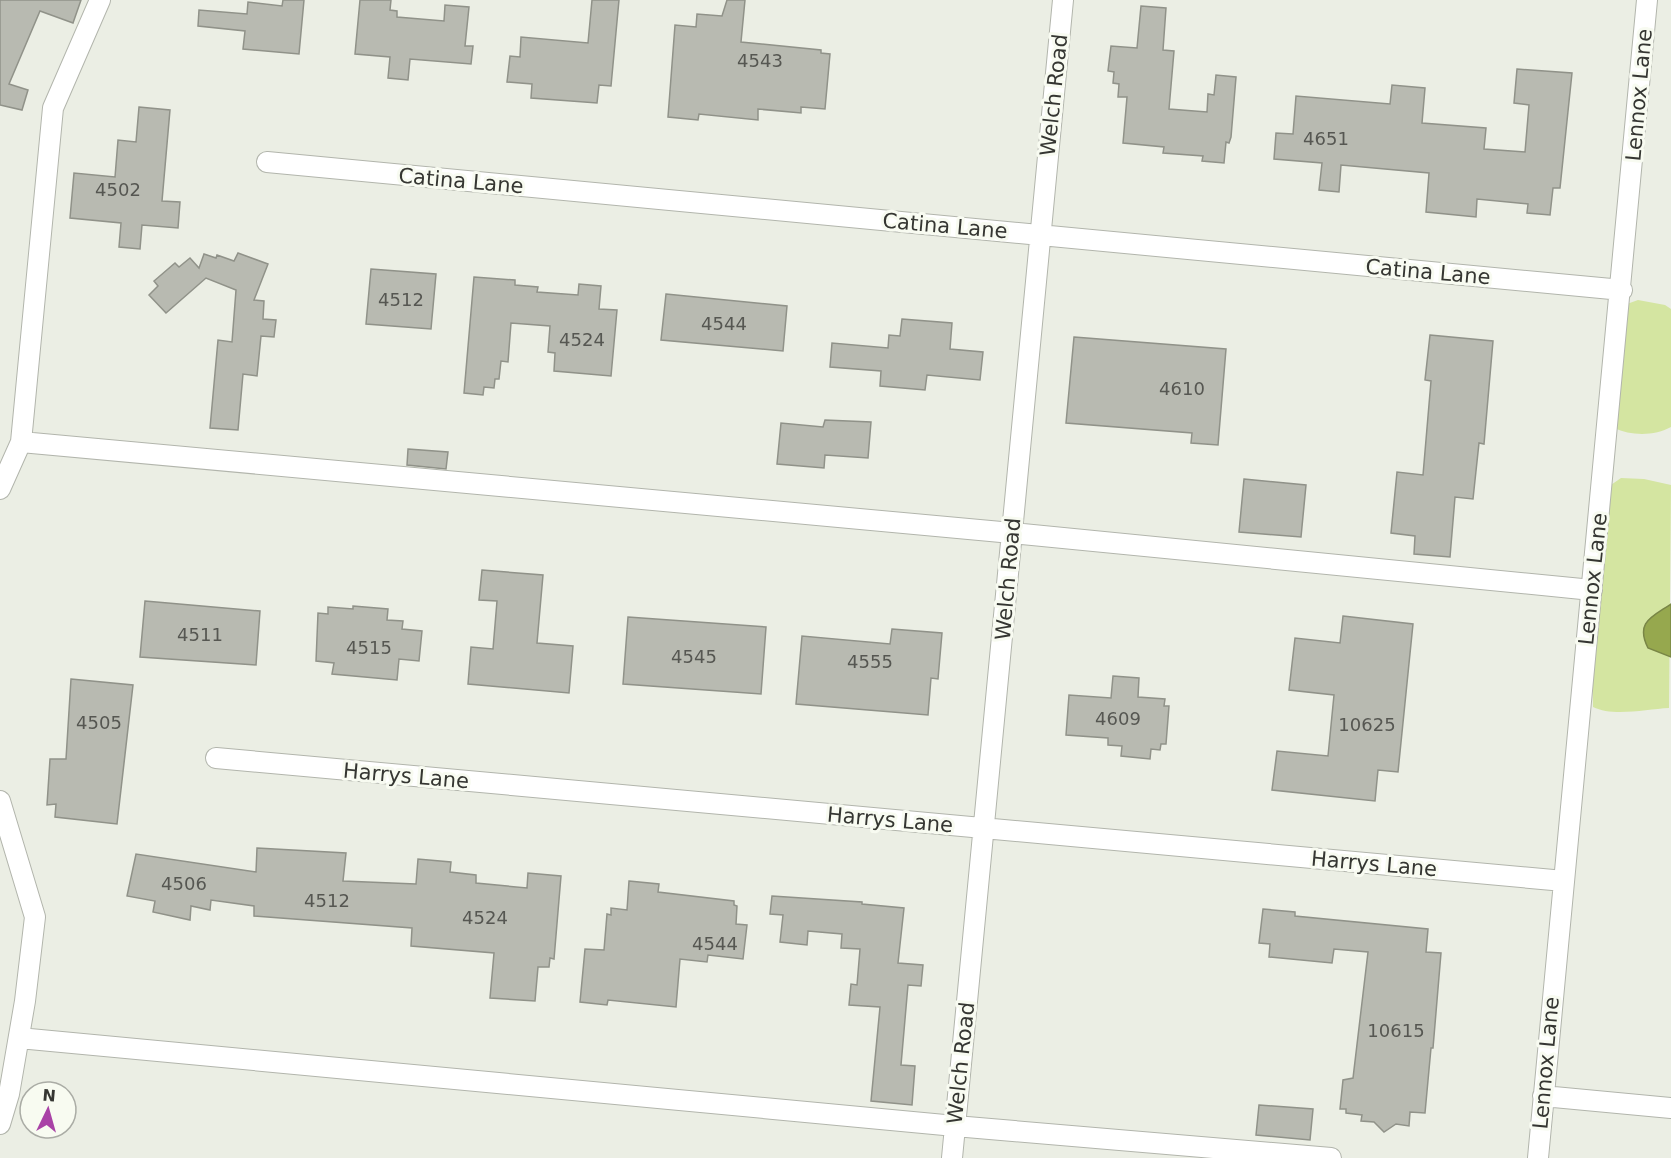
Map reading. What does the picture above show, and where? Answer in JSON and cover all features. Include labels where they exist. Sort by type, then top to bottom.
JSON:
[{"type":"street","points":[[0,489],[21,442],[53,108],[100,0]]},
{"type":"street","name":"Welch Road","points":[[952,1158],[1063,0]]},
{"type":"street","name":"Lennox Lane","points":[[1538,1158],[1622,290],[1647,0]]},
{"type":"street","name":"Catina Lane","points":[[267,162],[1622,290]]},
{"type":"street","points":[[21,442],[1012,533],[1592,590]]},
{"type":"street","name":"Harrys Lane","points":[[216,758],[1564,881]]},
{"type":"street","points":[[0,801],[35,917],[19,1038],[9,1094],[0,1124]]},
{"type":"street","points":[[19,1038],[955,1126],[1331,1158]]},
{"type":"street","points":[[1543,1096],[1671,1108]]},
{"type":"shaded area","points":[[1638,300],[1665,305],[1671,309],[1671,427],[1643,434],[1614,428],[1627,304]]},
{"type":"shaded area","points":[[1621,478],[1644,479],[1671,485],[1669,708],[1610,712],[1593,707],[1592,649],[1608,487]]},
{"type":"shaded area","points":[[1671,604],[1671,657],[1648,648],[1643,632],[1652,617]]},
{"type":"building","points":[[0,0],[81,0],[73,23],[40,11],[9,84],[28,90],[22,110],[0,105]]},
{"type":"building","points":[[283,0],[304,0],[299,54],[243,49],[245,31],[198,26],[199,10],[247,14],[248,2],[282,6]]},
{"type":"building","points":[[360,0],[391,0],[390,10],[397,11],[397,17],[444,21],[445,5],[469,7],[465,46],[473,46],[471,64],[410,59],[408,80],[388,78],[390,57],[355,54]]},
{"type":"building","points":[[592,0],[619,0],[611,86],[599,85],[597,103],[531,98],[532,84],[507,82],[510,56],[520,57],[521,37],[588,43]]},
{"type":"building","points":[[727,0],[745,0],[741,42],[821,50],[821,53],[830,54],[825,109],[801,107],[801,113],[758,109],[758,120],[699,114],[698,120],[668,117],[675,25],[696,27],[697,14],[722,16]]},
{"type":"building","points":[[1141,6],[1166,8],[1163,50],[1174,51],[1169,109],[1207,112],[1208,94],[1214,95],[1216,75],[1236,77],[1231,137],[1229,143],[1226,142],[1224,163],[1202,161],[1203,156],[1163,153],[1164,147],[1123,143],[1127,97],[1118,97],[1119,84],[1113,83],[1114,72],[1108,71],[1111,46],[1137,48]]},
{"type":"building","points":[[1517,69],[1572,73],[1560,188],[1553,188],[1550,215],[1527,213],[1528,204],[1477,199],[1476,217],[1426,212],[1429,173],[1341,165],[1339,192],[1319,190],[1322,163],[1274,159],[1276,133],[1293,134],[1296,96],[1390,104],[1392,85],[1425,88],[1422,123],[1486,128],[1484,149],[1525,152],[1529,105],[1514,103]]},
{"type":"building","points":[[139,107],[170,110],[162,201],[180,202],[178,228],[142,225],[140,249],[119,247],[121,223],[70,218],[74,173],[115,177],[118,140],[136,142]]},
{"type":"building","points":[[238,253],[268,264],[254,300],[264,301],[263,319],[276,320],[274,337],[261,336],[257,376],[243,374],[238,430],[210,428],[218,340],[232,342],[236,290],[206,278],[166,313],[149,295],[158,286],[154,281],[175,263],[179,267],[190,258],[199,268],[204,254],[216,258],[217,255],[234,261]]},
{"type":"building","points":[[371,269],[436,274],[431,329],[366,324]]},
{"type":"building","points":[[474,277],[515,280],[515,285],[538,287],[537,292],[578,295],[579,284],[601,286],[599,309],[617,310],[611,376],[554,371],[555,353],[548,352],[550,326],[511,323],[508,362],[501,361],[499,379],[495,379],[494,388],[484,387],[483,395],[464,393]]},
{"type":"building","points":[[666,294],[787,306],[783,351],[661,340]]},
{"type":"building","points":[[902,319],[952,323],[950,349],[983,352],[980,380],[927,375],[925,390],[880,386],[881,371],[830,367],[832,343],[888,348],[889,335],[900,336]]},
{"type":"building","points":[[1430,335],[1493,341],[1484,444],[1479,443],[1473,499],[1455,497],[1450,557],[1414,554],[1415,536],[1391,533],[1397,472],[1423,475],[1431,381],[1425,380]]},
{"type":"building","points":[[1074,337],[1226,349],[1218,445],[1191,443],[1192,433],[1066,423]]},
{"type":"building","points":[[825,420],[871,422],[868,458],[825,455],[824,468],[777,464],[781,423],[823,427]]},
{"type":"building","points":[[408,449],[448,452],[446,469],[407,465]]},
{"type":"building","points":[[1244,479],[1306,485],[1301,537],[1239,532]]},
{"type":"building","points":[[482,570],[543,575],[537,643],[573,646],[569,693],[468,684],[471,647],[493,649],[497,601],[479,600]]},
{"type":"building","points":[[145,601],[260,611],[256,665],[140,657]]},
{"type":"building","points":[[353,606],[388,609],[387,620],[403,621],[402,629],[422,631],[419,661],[399,659],[397,680],[332,674],[334,663],[316,661],[318,613],[328,614],[328,607],[353,609]]},
{"type":"building","points":[[1343,616],[1413,624],[1398,772],[1378,770],[1375,801],[1272,790],[1277,751],[1328,756],[1334,695],[1289,690],[1295,638],[1340,643]]},
{"type":"building","points":[[628,617],[766,627],[761,694],[623,684]]},
{"type":"building","points":[[892,629],[942,633],[938,679],[931,678],[928,715],[796,704],[802,636],[890,644]]},
{"type":"building","points":[[1113,676],[1139,678],[1138,697],[1165,699],[1164,706],[1169,706],[1166,744],[1161,744],[1160,750],[1151,749],[1150,759],[1121,756],[1122,746],[1108,745],[1108,738],[1066,735],[1069,695],[1111,698]]},
{"type":"building","points":[[71,679],[133,685],[117,824],[55,817],[56,804],[47,805],[50,759],[66,759]]},
{"type":"building","points":[[257,848],[346,853],[343,881],[416,884],[418,859],[451,862],[450,872],[476,875],[476,883],[527,888],[528,873],[561,876],[554,959],[550,958],[549,967],[538,967],[535,1001],[490,998],[494,953],[411,946],[412,928],[254,916],[254,906],[211,900],[210,910],[191,906],[190,920],[153,912],[155,901],[127,896],[136,854],[256,872]]},
{"type":"building","points":[[629,881],[659,884],[658,892],[734,901],[734,905],[737,906],[736,924],[747,925],[743,959],[708,955],[707,962],[680,959],[676,1007],[608,1000],[607,1005],[580,1002],[585,949],[604,950],[607,914],[611,915],[611,908],[627,910]]},
{"type":"building","points":[[772,896],[862,902],[862,904],[904,908],[898,963],[923,965],[921,986],[908,985],[901,1065],[915,1066],[912,1105],[871,1101],[880,1007],[849,1005],[851,984],[857,985],[860,949],[841,948],[842,934],[808,931],[807,945],[780,942],[783,915],[770,914]]},
{"type":"building","points":[[1263,909],[1295,912],[1295,916],[1428,929],[1426,952],[1441,953],[1433,1048],[1431,1048],[1425,1113],[1410,1112],[1409,1126],[1396,1124],[1384,1132],[1374,1122],[1361,1121],[1362,1115],[1346,1113],[1346,1109],[1340,1109],[1343,1080],[1353,1078],[1368,952],[1334,949],[1332,963],[1269,957],[1270,944],[1259,943]]},
{"type":"building","points":[[1259,1105],[1313,1109],[1310,1140],[1256,1135]]}]
